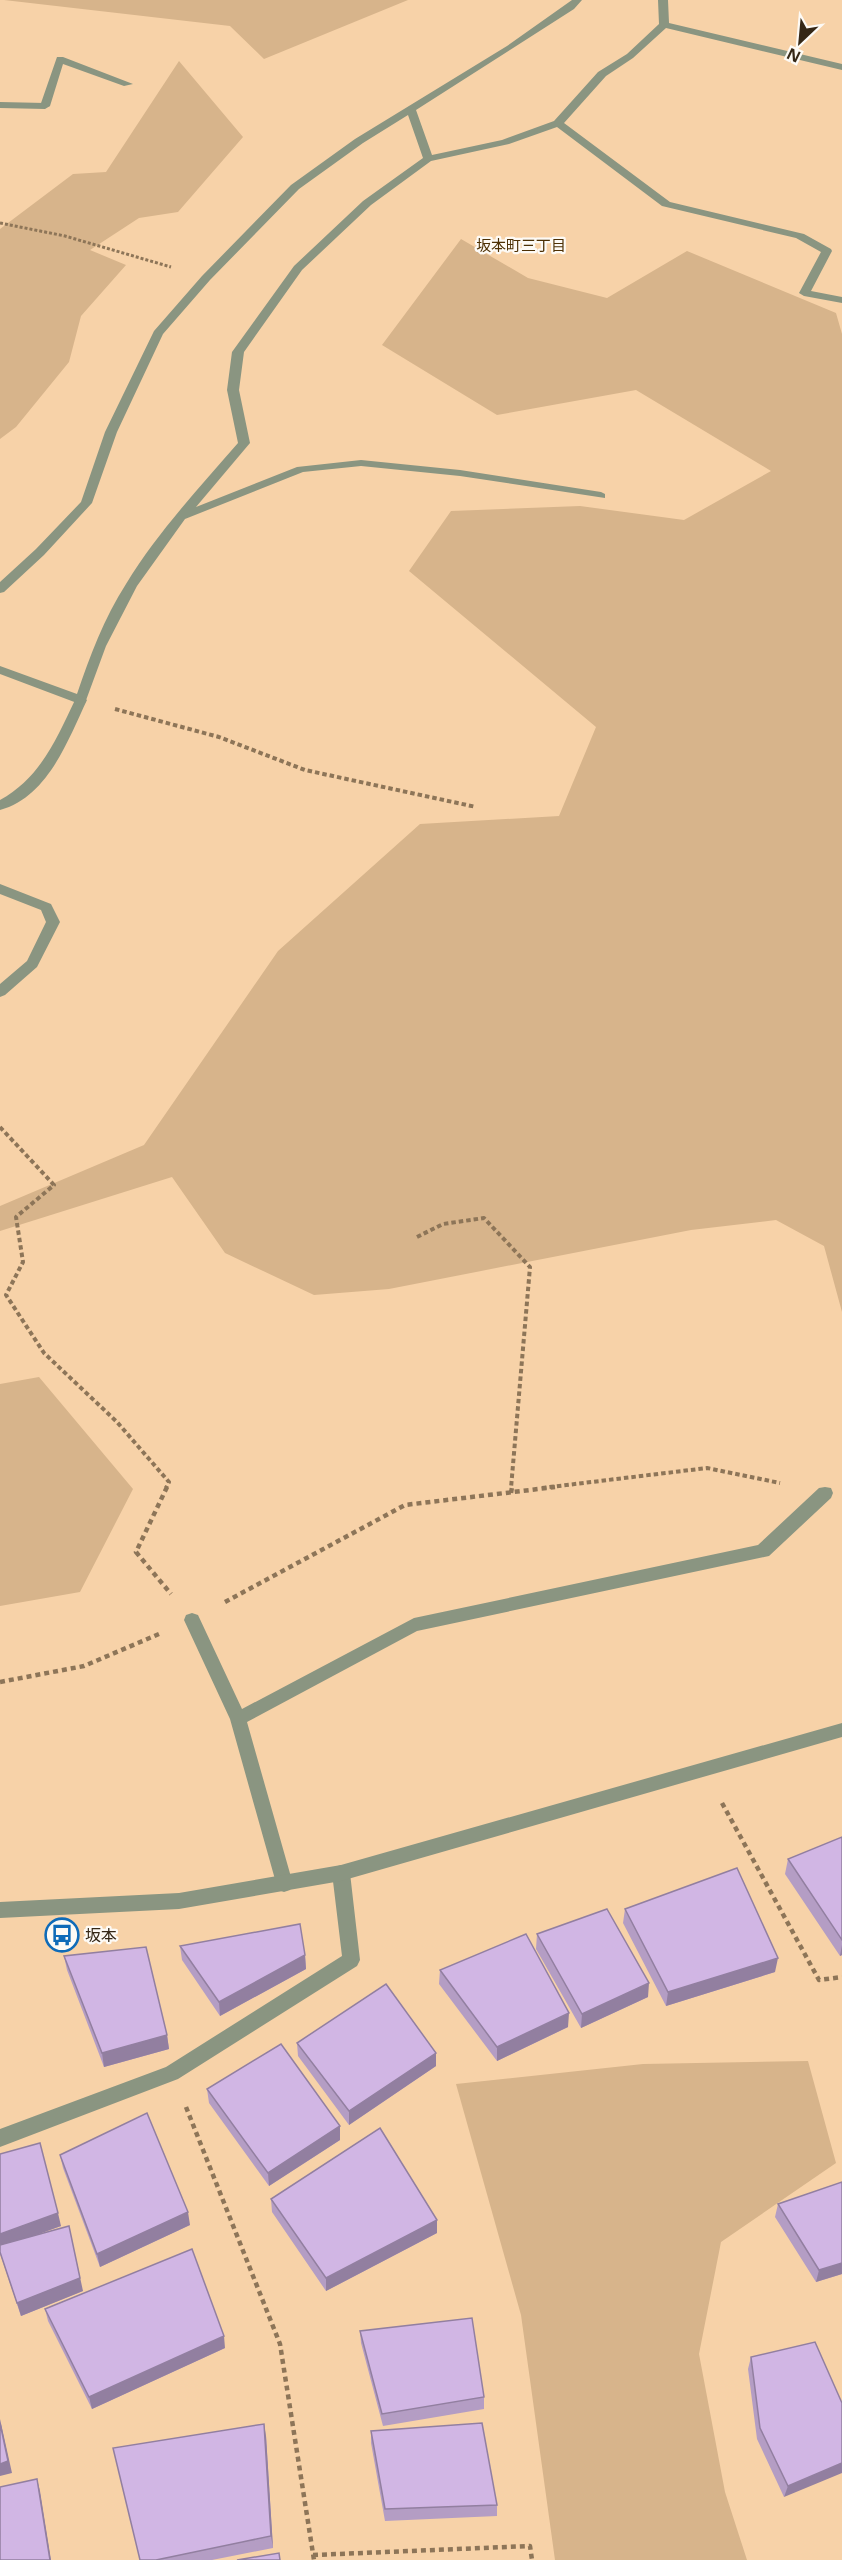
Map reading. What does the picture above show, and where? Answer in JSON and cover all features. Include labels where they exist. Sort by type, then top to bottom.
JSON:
[{"type":"street","points":[[0,589],[40,552],[86,502],[111,432],[159,333],[206,278],[295,187],[359,141],[510,48],[571,7],[577,0]]},
{"type":"street","points":[[0,806],[16,799],[46,771],[81,700],[100,646],[131,585],[180,518],[243,443],[233,390],[238,352],[298,268],[367,203],[428,159],[505,142],[558,123],[602,74],[630,56],[663,25],[663,0]]},
{"type":"street","points":[[663,25],[842,67]]},
{"type":"street","points":[[0,105],[45,106],[60,59],[128,84]]},
{"type":"street","points":[[411,110],[428,159]]},
{"type":"street","points":[[558,123],[666,204],[800,236],[827,251],[804,293],[842,300]]},
{"type":"street","points":[[180,518],[301,469],[361,463],[460,473],[601,496]]},
{"type":"street","points":[[0,670],[81,700]]},
{"type":"street","points":[[0,889],[46,907],[53,922],[32,964],[0,992]]},
{"type":"street","points":[[238,1719],[414,1625],[763,1551],[825,1493]]},
{"type":"street","points":[[192,1620],[238,1719],[284,1884]]},
{"type":"street","points":[[0,1910],[179,1901],[341,1873],[842,1730]]},
{"type":"street","points":[[0,2138],[172,2073],[351,1960],[341,1873]]},
{"type":"path","points":[[0,223],[25,226],[98,244],[206,278]]},
{"type":"path","points":[[81,700],[219,737],[305,770],[476,807]]},
{"type":"path","points":[[0,1126],[54,1185],[16,1217],[22,1262],[6,1295],[44,1353],[117,1422],[169,1482],[136,1552],[192,1620]]},
{"type":"path","points":[[417,1238],[443,1224],[484,1218],[530,1267],[511,1493]]},
{"type":"path","points":[[0,1682],[84,1666],[192,1620],[405,1505],[707,1468],[825,1493]]},
{"type":"path","points":[[704,1770],[819,1980],[842,1977]]},
{"type":"path","points":[[172,2073],[280,2344],[314,2558],[530,2546],[532,2560]]},
{"type":"shaded area","points":[[4,0],[408,0],[264,59],[230,26]]},
{"type":"shaded area","points":[[179,61],[243,137],[178,212],[139,218],[90,250],[126,265],[81,316],[69,362],[16,427],[0,439],[0,229],[73,174],[106,172]]},
{"type":"shaded area","points":[[461,239],[528,278],[607,298],[687,251],[836,313],[842,334],[842,1312],[824,1246],[776,1220],[691,1230],[389,1289],[314,1295],[225,1253],[172,1177],[0,1231],[0,1206],[144,1145],[278,951],[420,824],[559,816],[596,727],[409,571],[451,511],[580,506],[684,520],[771,471],[636,390],[497,415],[382,345]]},
{"type":"shaded area","points":[[39,1377],[133,1489],[80,1592],[0,1606],[0,1384]]},
{"type":"shaded area","points":[[808,2061],[836,2163],[721,2242],[699,2354],[725,2492],[747,2560],[555,2560],[521,2315],[456,2084],[643,2064]]},
{"type":"building","points":[[842,1837],[842,1940],[788,1859]]},
{"type":"building","points":[[737,1868],[778,1958],[668,1992],[625,1909]]},
{"type":"building","points":[[607,1909],[649,1983],[582,2014],[537,1934]]},
{"type":"building","points":[[300,1924],[305,1955],[219,2002],[180,1946]]},
{"type":"building","points":[[526,1934],[569,2013],[497,2047],[440,1970]]},
{"type":"building","points":[[146,1947],[167,2035],[102,2053],[64,1956]]},
{"type":"building","points":[[386,1984],[436,2053],[349,2111],[297,2043]]},
{"type":"building","points":[[281,2044],[340,2126],[268,2173],[207,2089]]},
{"type":"building","points":[[147,2113],[188,2212],[97,2254],[60,2155]]},
{"type":"building","points":[[380,2128],[437,2220],[326,2278],[271,2199]]},
{"type":"building","points":[[40,2143],[58,2213],[0,2234],[0,2154]]},
{"type":"building","points":[[842,2182],[842,2263],[819,2270],[778,2204]]},
{"type":"building","points":[[69,2226],[80,2278],[17,2303],[0,2252],[0,2245]]},
{"type":"building","points":[[192,2249],[224,2336],[89,2397],[45,2309]]},
{"type":"building","points":[[472,2318],[484,2397],[382,2414],[360,2331]]},
{"type":"building","points":[[815,2342],[842,2403],[842,2463],[788,2486],[760,2428],[751,2357]]},
{"type":"building","points":[[0,2423],[8,2461],[0,2464]]},
{"type":"building","points":[[482,2423],[497,2505],[385,2509],[371,2431]]},
{"type":"building","points":[[264,2424],[271,2536],[156,2560],[140,2560],[113,2448]]},
{"type":"building","points":[[37,2479],[50,2560],[0,2560],[0,2487]]},
{"type":"building","points":[[279,2553],[280,2560],[237,2560]]},
{"type":"place","name":"坂本","points":[[62,1935]]},
{"type":"district","name":"坂本町三丁目","points":[[521,245]]}]
